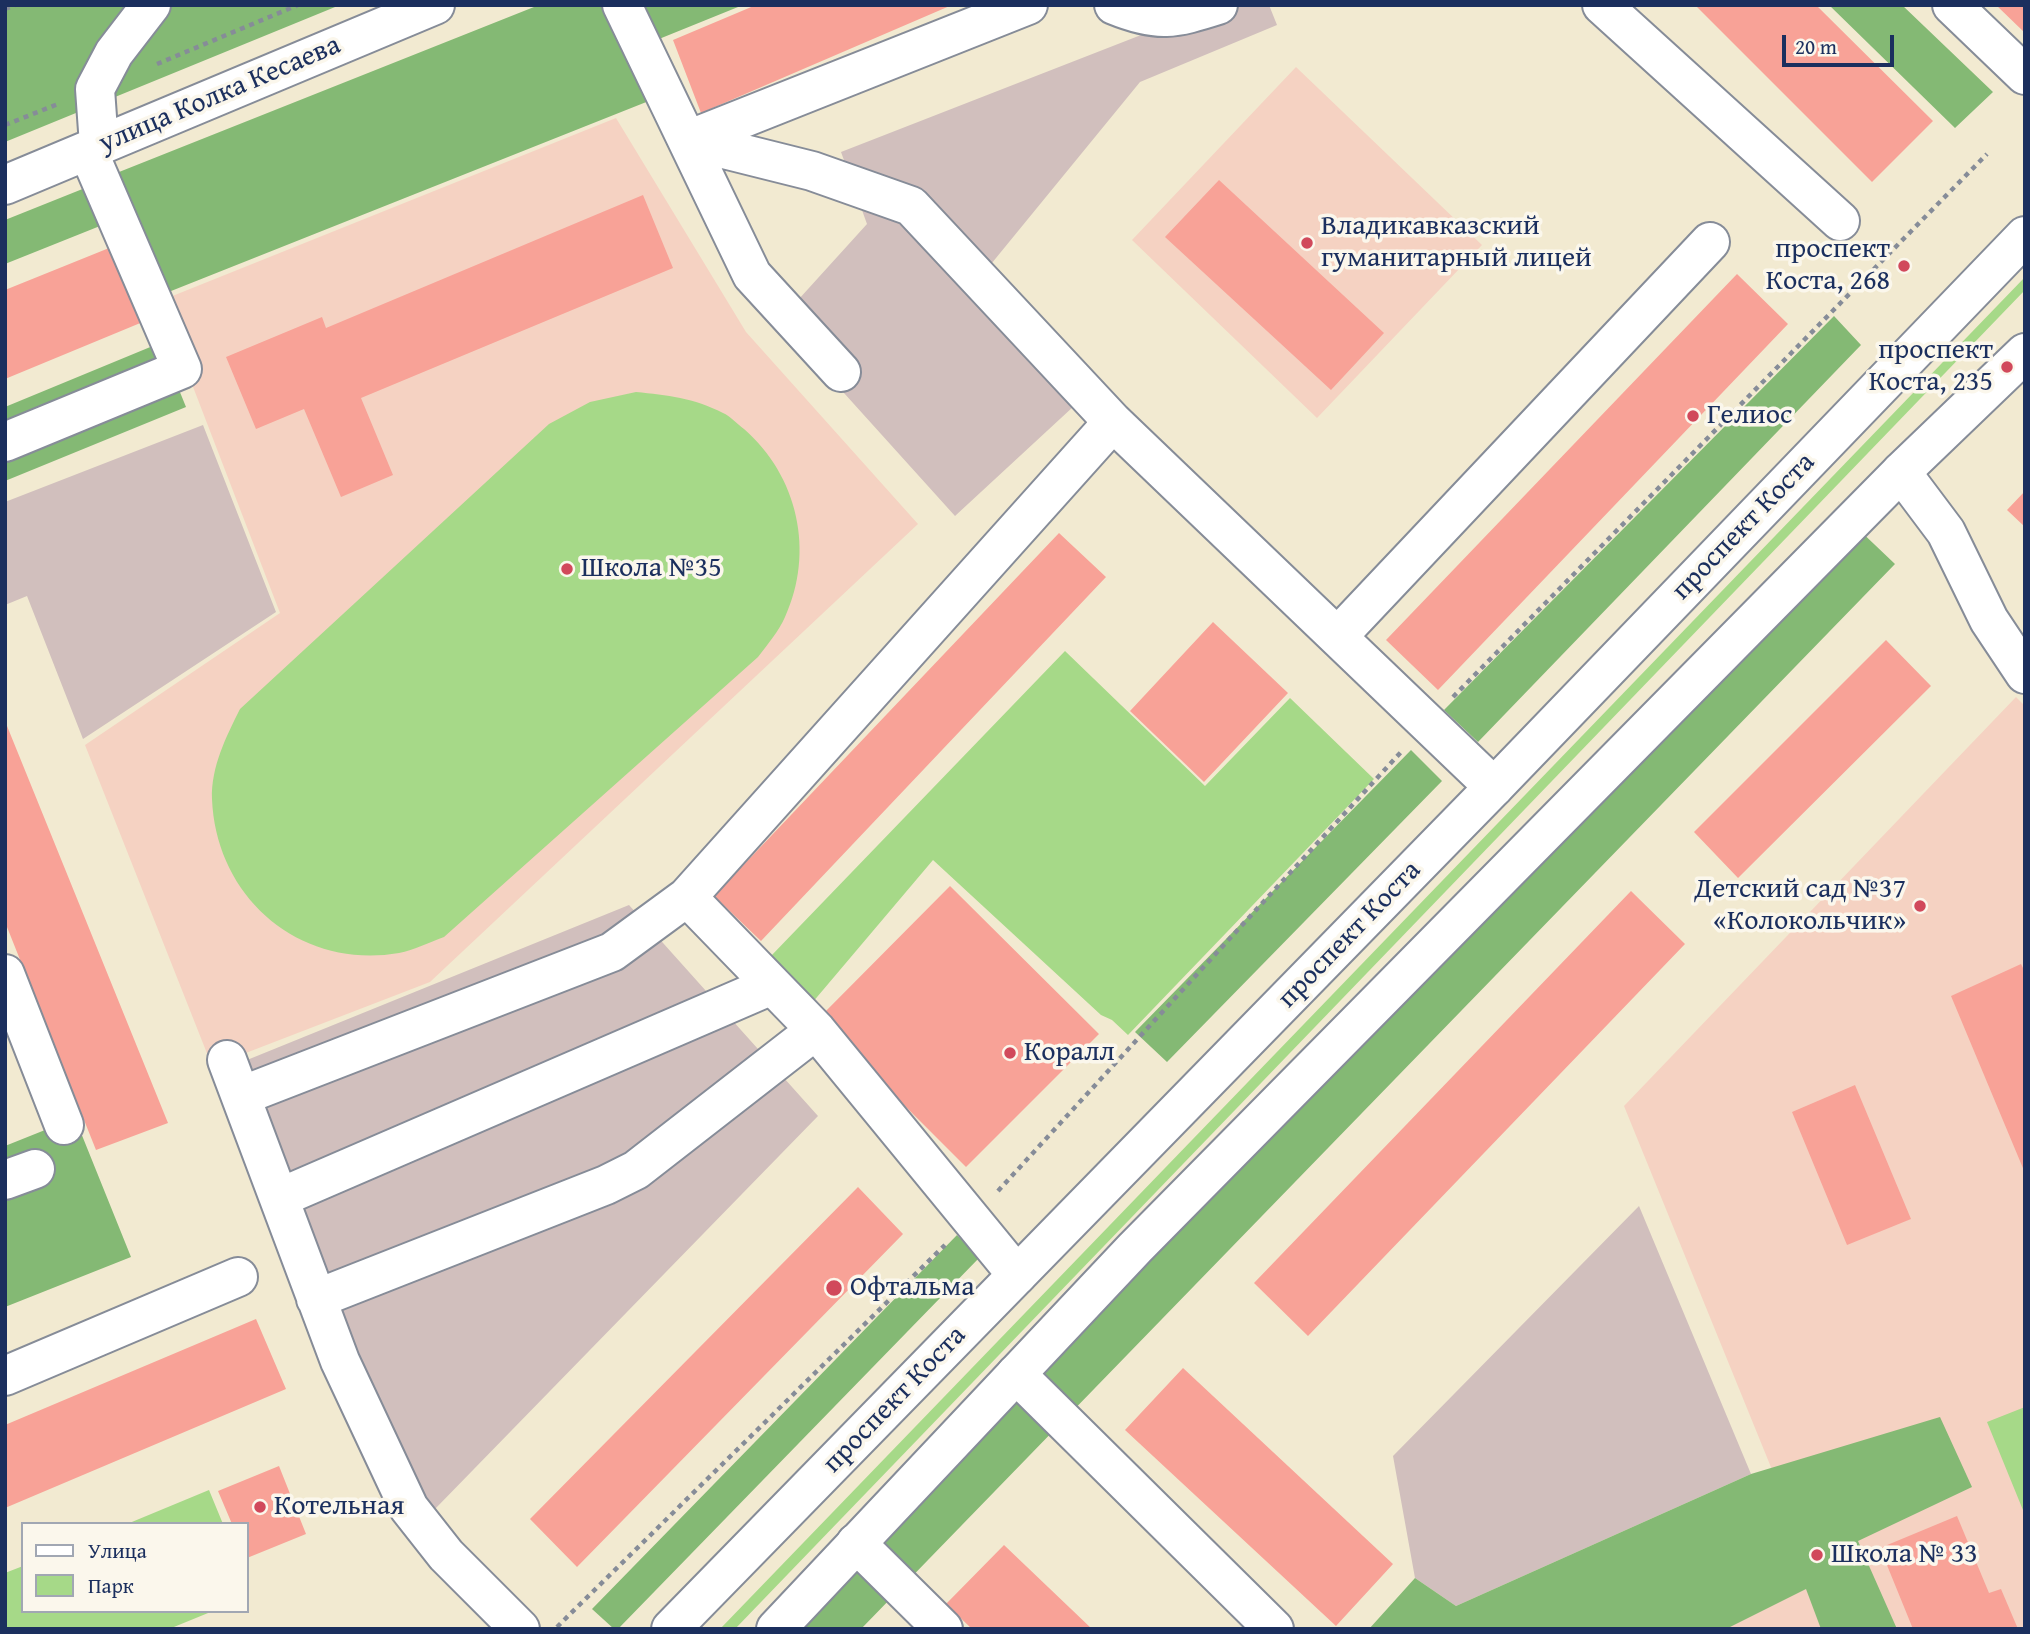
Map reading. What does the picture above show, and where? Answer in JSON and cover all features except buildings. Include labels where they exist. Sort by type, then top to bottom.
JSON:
[{"type":"main road","points":[[5,442],[182,369],[94,148],[95,89],[114,53],[151,5]]},
{"type":"main road","name":"улица Колка Кесаева","points":[[5,185],[435,5]]},
{"type":"main road","points":[[622,5],[752,275],[841,372]]},
{"type":"main road","points":[[688,140],[1028,5]]},
{"type":"main road","points":[[1114,5],[1151,19],[1182,16],[1218,5]]},
{"type":"main road","points":[[1602,5],[1840,221]]},
{"type":"main road","points":[[1952,5],[2025,75]]},
{"type":"main road","points":[[688,140],[812,171],[911,206],[1113,422],[1494,787]]},
{"type":"main road","name":"проспект Коста","points":[[671,1629],[1494,787],[2025,236]]},
{"type":"main road","points":[[1338,636],[1710,242]]},
{"type":"main road","points":[[776,1629],[1135,1248],[1901,472],[2025,353]]},
{"type":"main road","points":[[241,1096],[612,952],[687,897],[1113,422]]},
{"type":"main road","points":[[1901,472],[1945,532],[1989,620],[2025,674]]},
{"type":"main road","points":[[687,897],[816,1030],[1017,1275]]},
{"type":"main road","points":[[5,974],[64,1125]]},
{"type":"main road","points":[[279,1198],[772,985]]},
{"type":"main road","points":[[317,1299],[606,1185],[636,1170],[816,1030]]},
{"type":"main road","points":[[227,1060],[340,1361],[409,1508],[446,1555],[520,1629]]},
{"type":"main road","points":[[5,1376],[238,1277]]},
{"type":"main road","points":[[1016,1374],[1274,1629]]},
{"type":"main road","points":[[856,1543],[943,1629]]},
{"type":"path","points":[[5,9],[15,5]]},
{"type":"path","points":[[556,1629],[970,1221],[1427,723],[1987,154]]},
{"type":"shaded area","points":[[1218,5],[1269,5],[1277,25],[1140,82],[978,280],[1087,394],[955,516],[779,321],[867,224],[841,152]]},
{"type":"shaded area","name":"Владикавказский гуманитарный лицей","points":[[1296,67],[1482,245],[1317,418],[1132,240]]},
{"type":"shaded area","name":"Школа №35","points":[[616,118],[746,332],[918,524],[430,982],[212,1066],[85,745],[280,613],[160,301]]},
{"type":"shaded area","points":[[203,425],[276,612],[83,739],[27,596],[5,605],[5,502]]},
{"type":"shaded area","name":"Детский сад №37 «Колокольчик»","points":[[2016,697],[2025,706],[2025,1629],[1440,1629],[1777,1482],[1624,1106]]},
{"type":"shaded area","points":[[629,905],[818,1116],[435,1509],[328,1362],[215,1073]]},
{"type":"shaded area","points":[[1639,1206],[1751,1474],[1456,1606],[1415,1578],[1393,1456]]},
{"type":"green space","points":[[5,5],[340,5],[5,142]]},
{"type":"green space","points":[[539,5],[743,5],[659,39],[679,89],[156,297],[109,176]]},
{"type":"green space","points":[[1829,5],[1902,5],[1993,92],[1955,128]]},
{"type":"green space","points":[[95,184],[110,222],[5,264],[5,220]]},
{"type":"green space","points":[[2025,277],[2025,290],[735,1629],[720,1629]]},
{"type":"green space","points":[[1834,316],[1861,345],[1478,742],[1444,710]]},
{"type":"green space","points":[[160,343],[186,407],[5,481],[5,407]]},
{"type":"green space","points":[[636,392],[691,401],[726,414],[762,448],[777,469],[789,492],[799,541],[799,567],[794,592],[780,627],[758,657],[444,937],[399,953],[363,955],[329,950],[297,938],[270,920],[247,896],[229,867],[217,835],[212,799],[214,775],[225,741],[240,709],[549,424],[590,402]]},
{"type":"green space","points":[[1854,525],[1895,564],[861,1629],[790,1629]]},
{"type":"green space","points":[[1065,651],[1205,786],[1290,698],[1374,779],[1128,1035],[1112,1020],[1101,1015],[933,860],[790,1029],[744,984]]},
{"type":"green space","points":[[1411,750],[1442,781],[1167,1062],[1135,1032]]},
{"type":"green space","points":[[75,1118],[131,1257],[5,1307],[5,1146]]},
{"type":"green space","points":[[957,1235],[979,1258],[618,1629],[614,1629],[592,1609]]},
{"type":"green space","points":[[2025,1407],[2025,1515],[1987,1422]]},
{"type":"green space","name":"Школа № 33","points":[[1940,1417],[1972,1487],[1858,1541],[1897,1629],[1821,1629],[1806,1589],[1726,1629],[1369,1629],[1415,1578],[1456,1606],[1751,1474]]},
{"type":"green space","points":[[209,1490],[222,1522],[132,1522]]},
{"type":"green space","points":[[21,1567],[21,1613],[208,1613],[169,1629],[5,1629],[5,1573]]},
{"type":"place","name":"Владикавказский гуманитарный лицей","points":[[1307,243]]},
{"type":"place","name":"проспект Коста, 268","points":[[1904,266]]},
{"type":"place","name":"проспект Коста, 235","points":[[2007,367]]},
{"type":"place","name":"Гелиос","points":[[1693,416]]},
{"type":"place","name":"Школа №35","points":[[567,569]]},
{"type":"place","name":"Детский сад №37 «Колокольчик»","points":[[1920,906]]},
{"type":"place","name":"Коралл","points":[[1010,1053]]},
{"type":"place","name":"Офтальма","points":[[834,1288]]},
{"type":"place","name":"Котельная","points":[[260,1507]]},
{"type":"place","name":"Школа № 33","points":[[1817,1555]]}]
